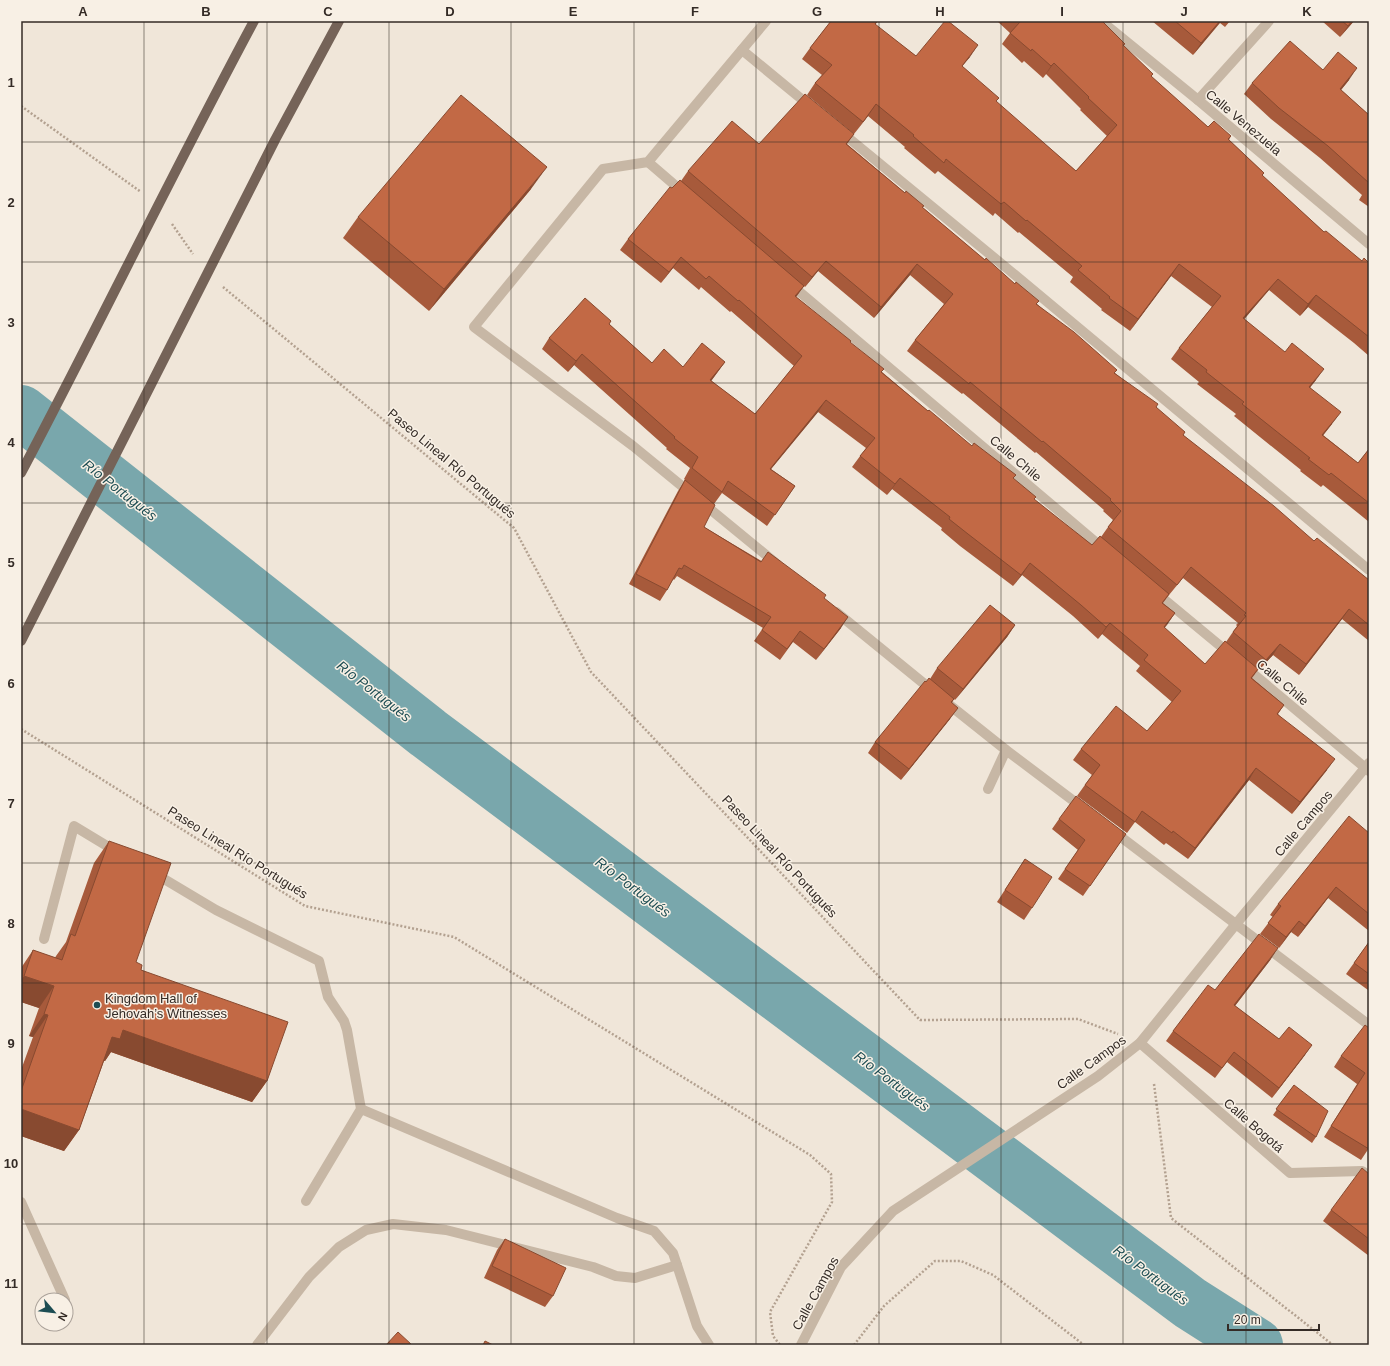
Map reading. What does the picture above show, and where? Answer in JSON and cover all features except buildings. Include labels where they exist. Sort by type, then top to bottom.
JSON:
[{"type":"main road","points":[[21,472],[82,357],[210,103],[254,21]]},
{"type":"main road","points":[[21,641],[276,140],[339,21]]},
{"type":"street","points":[[766,21],[648,162],[603,169],[474,327],[633,446],[786,571]]},
{"type":"street","name":"Calle Venezuela","points":[[1100,21],[1198,100],[1369,244]]},
{"type":"street","points":[[1198,100],[1269,21]]},
{"type":"street","points":[[742,50],[815,110]]},
{"type":"street","points":[[833,125],[1369,570]]},
{"type":"street","points":[[648,162],[690,198]]},
{"type":"street","name":"Calle Chile","points":[[781,275],[1114,557]]},
{"type":"street","name":"Calle Chile","points":[[1145,583],[1368,767]]},
{"type":"street","points":[[828,606],[1006,750],[1093,816]]},
{"type":"street","points":[[988,790],[1006,750]]},
{"type":"street","name":"Calle Campos","points":[[801,1345],[841,1267],[893,1211],[1098,1076],[1140,1043],[1236,924],[1368,767]]},
{"type":"street","points":[[1105,825],[1369,1025]]},
{"type":"street","points":[[44,939],[74,826],[128,858]]},
{"type":"street","points":[[148,870],[216,910],[319,961],[328,997],[344,1021],[347,1030],[361,1109],[306,1201]]},
{"type":"street","name":"Calle Bogotá","points":[[1140,1043],[1290,1173],[1362,1171],[1369,1175]]},
{"type":"street","points":[[361,1109],[617,1218],[654,1231],[673,1253],[697,1326],[709,1345]]},
{"type":"street","points":[[21,1202],[62,1292]]},
{"type":"street","points":[[257,1345],[309,1277],[339,1247],[366,1230],[393,1224],[446,1230],[593,1267],[616,1276],[635,1278],[677,1265]]},
{"type":"path","points":[[21,106],[159,205]]},
{"type":"path","name":"Paseo Lineal Río Portugués","points":[[159,205],[208,274],[514,528],[592,672],[920,1020],[1078,1019],[1140,1043]]},
{"type":"path","name":"Paseo Lineal Río Portugués","points":[[21,729],[305,906],[454,937],[810,1155],[832,1174],[832,1202],[770,1312],[773,1336],[780,1345]]},
{"type":"path","points":[[1152,1078],[1155,1086],[1171,1218],[1333,1345]]},
{"type":"path","points":[[854,1345],[884,1306],[935,1261],[961,1261],[993,1275],[1084,1345]]},
{"type":"waterway","name":"Río Portugués","points":[[21,412],[428,733],[1190,1303],[1256,1345]]},
{"type":"place","name":"Kingdom Hall of Jehovah’s Witnesses","points":[[97,1005]]}]
